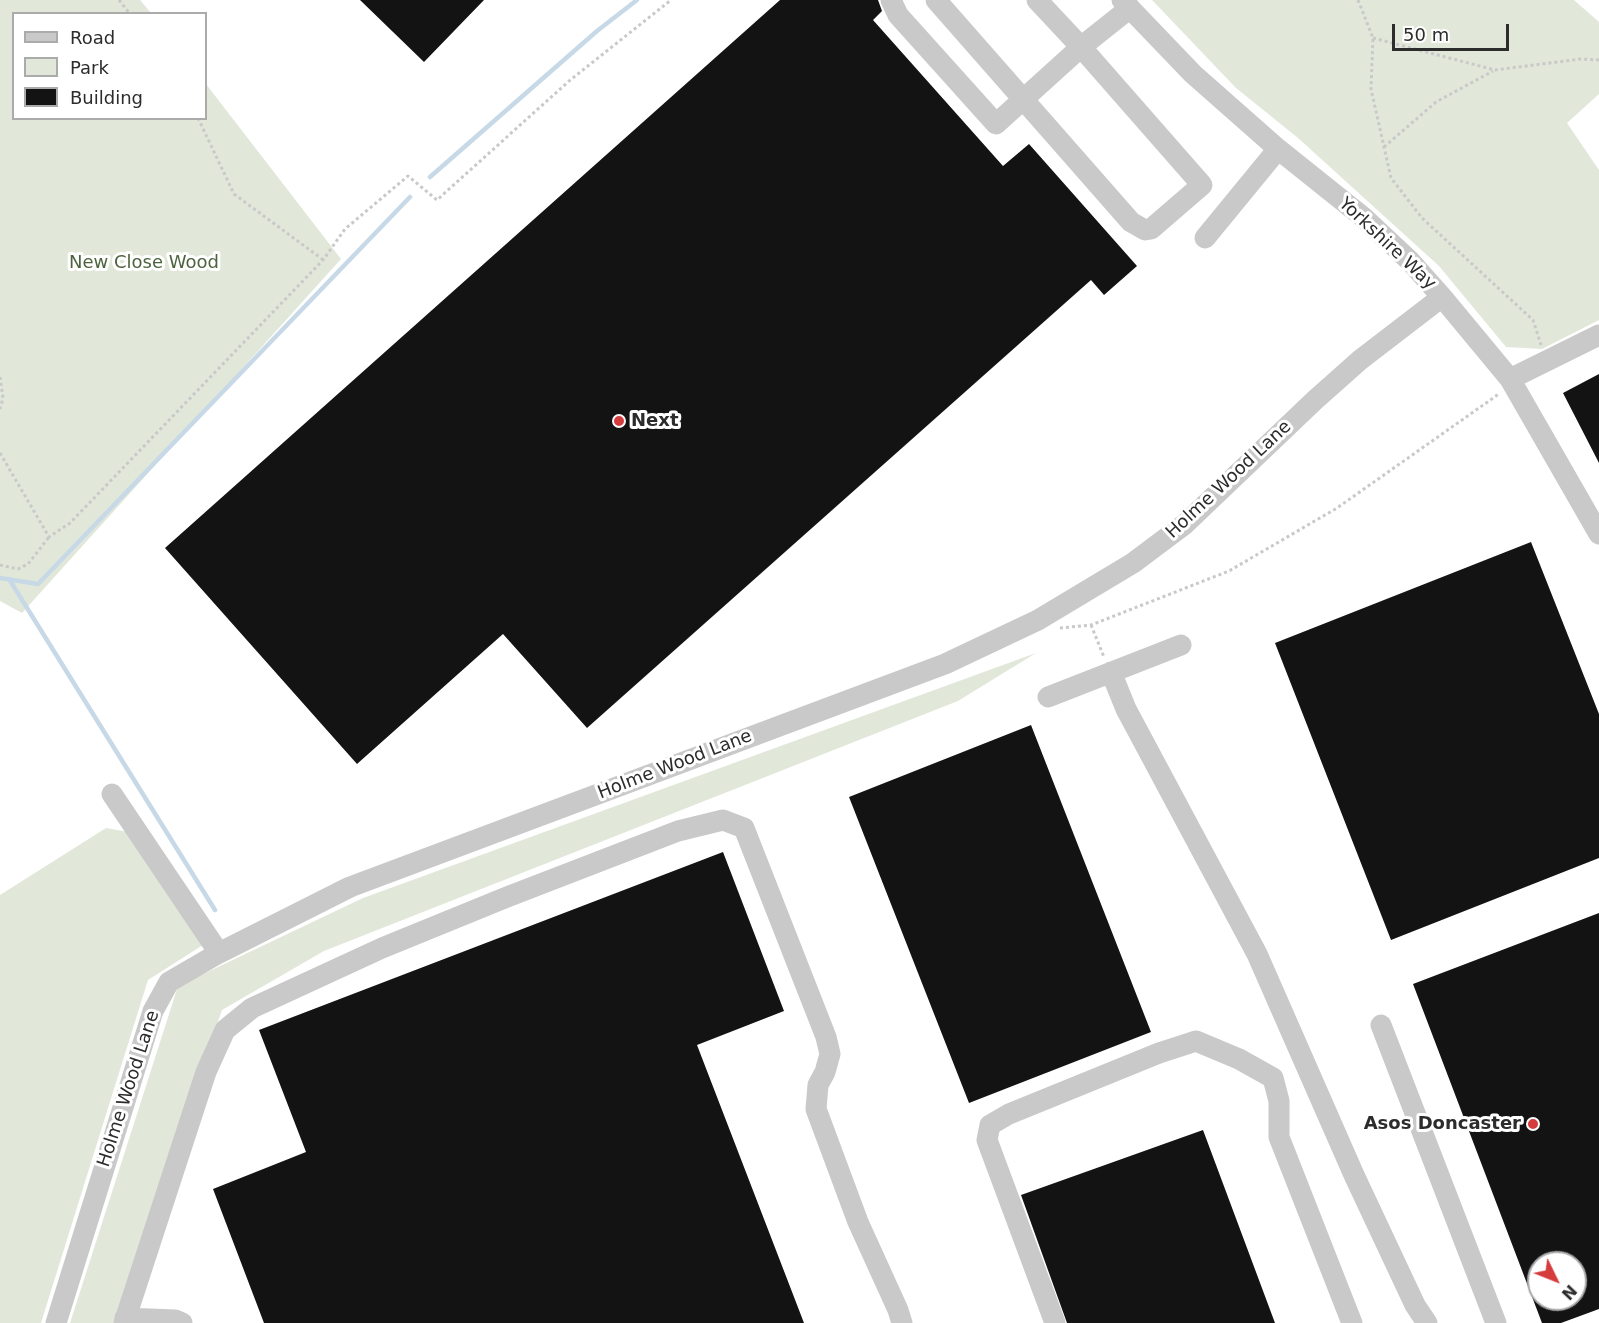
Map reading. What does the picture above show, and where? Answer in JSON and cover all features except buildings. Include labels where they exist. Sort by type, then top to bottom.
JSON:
[{"type":"street","points":[[891,0],[898,15],[996,124],[1126,4]]},
{"type":"street","points":[[936,0],[1131,222],[1145,230],[1151,229],[1202,185],[1037,0]]},
{"type":"street","name":"Yorkshire Way","points":[[1126,4],[1193,74],[1278,149],[1363,217],[1410,261],[1510,379],[1599,534]]},
{"type":"street","points":[[1205,238],[1278,149]]},
{"type":"street","name":"Holme Wood Lane","points":[[56,1323],[153,1011],[169,982],[219,953],[350,887],[945,664],[1038,620],[1133,563],[1185,524],[1360,360],[1442,297]]},
{"type":"street","points":[[1510,379],[1599,335]]},
{"type":"street","points":[[1048,697],[1181,645]]},
{"type":"street","points":[[1111,672],[1126,709],[1257,954],[1354,1175],[1415,1305],[1427,1323]]},
{"type":"street","points":[[112,794],[219,953]]},
{"type":"street","points":[[182,1323],[175,1320],[125,1321],[206,1071],[225,1030],[252,1008],[382,948],[678,831],[723,820],[744,828],[826,1037],[830,1054],[825,1072],[818,1085],[816,1109],[858,1222],[902,1323]]},
{"type":"street","points":[[1381,1025],[1496,1323]]},
{"type":"street","points":[[1055,1323],[987,1140],[990,1125],[1009,1114],[1126,1066],[1196,1041],[1239,1059],[1273,1078],[1279,1101],[1279,1137],[1352,1323]]},
{"type":"path","points":[[119,0],[128,12]]},
{"type":"path","points":[[0,565],[18,569],[28,564],[49,537],[70,523],[323,260],[345,229],[408,176],[437,200],[569,81],[671,0]]},
{"type":"path","points":[[1358,0],[1372,38],[1371,89],[1391,178],[1422,218],[1533,320],[1546,361]]},
{"type":"path","points":[[1372,38],[1495,70]]},
{"type":"path","points":[[1384,147],[1436,102],[1495,70],[1581,59],[1599,60]]},
{"type":"path","points":[[199,120],[234,194],[323,260]]},
{"type":"path","points":[[0,377],[3,398],[0,409]]},
{"type":"path","points":[[1038,620],[1047,628],[1091,626],[1229,572],[1337,508],[1496,396],[1510,379]]},
{"type":"path","points":[[0,453],[49,537]]},
{"type":"path","points":[[1091,626],[1111,672]]},
{"type":"green space","name":"New Close Wood","points":[[0,0],[140,0],[150,12],[12,12],[12,120],[207,120],[207,85],[341,259],[22,613],[0,601]]},
{"type":"green space","points":[[1152,0],[1574,0],[1599,22],[1599,94],[1567,123],[1599,170],[1599,320],[1542,349],[1506,347],[1439,266],[1298,138],[1236,88]]},
{"type":"green space","points":[[1036,653],[958,701],[324,951],[222,1010],[115,1323],[70,1323],[178,986],[363,898]]},
{"type":"green space","points":[[106,828],[134,833],[203,945],[148,980],[41,1323],[0,1323],[0,895]]},
{"type":"waterway","points":[[430,177],[597,31],[637,0]]},
{"type":"waterway","points":[[0,578],[38,584],[410,197]]},
{"type":"waterway","points":[[9,579],[215,910]]},
{"type":"place","name":"Next","points":[[619,421]]},
{"type":"place","name":"Asos Doncaster","points":[[1533,1124]]}]
